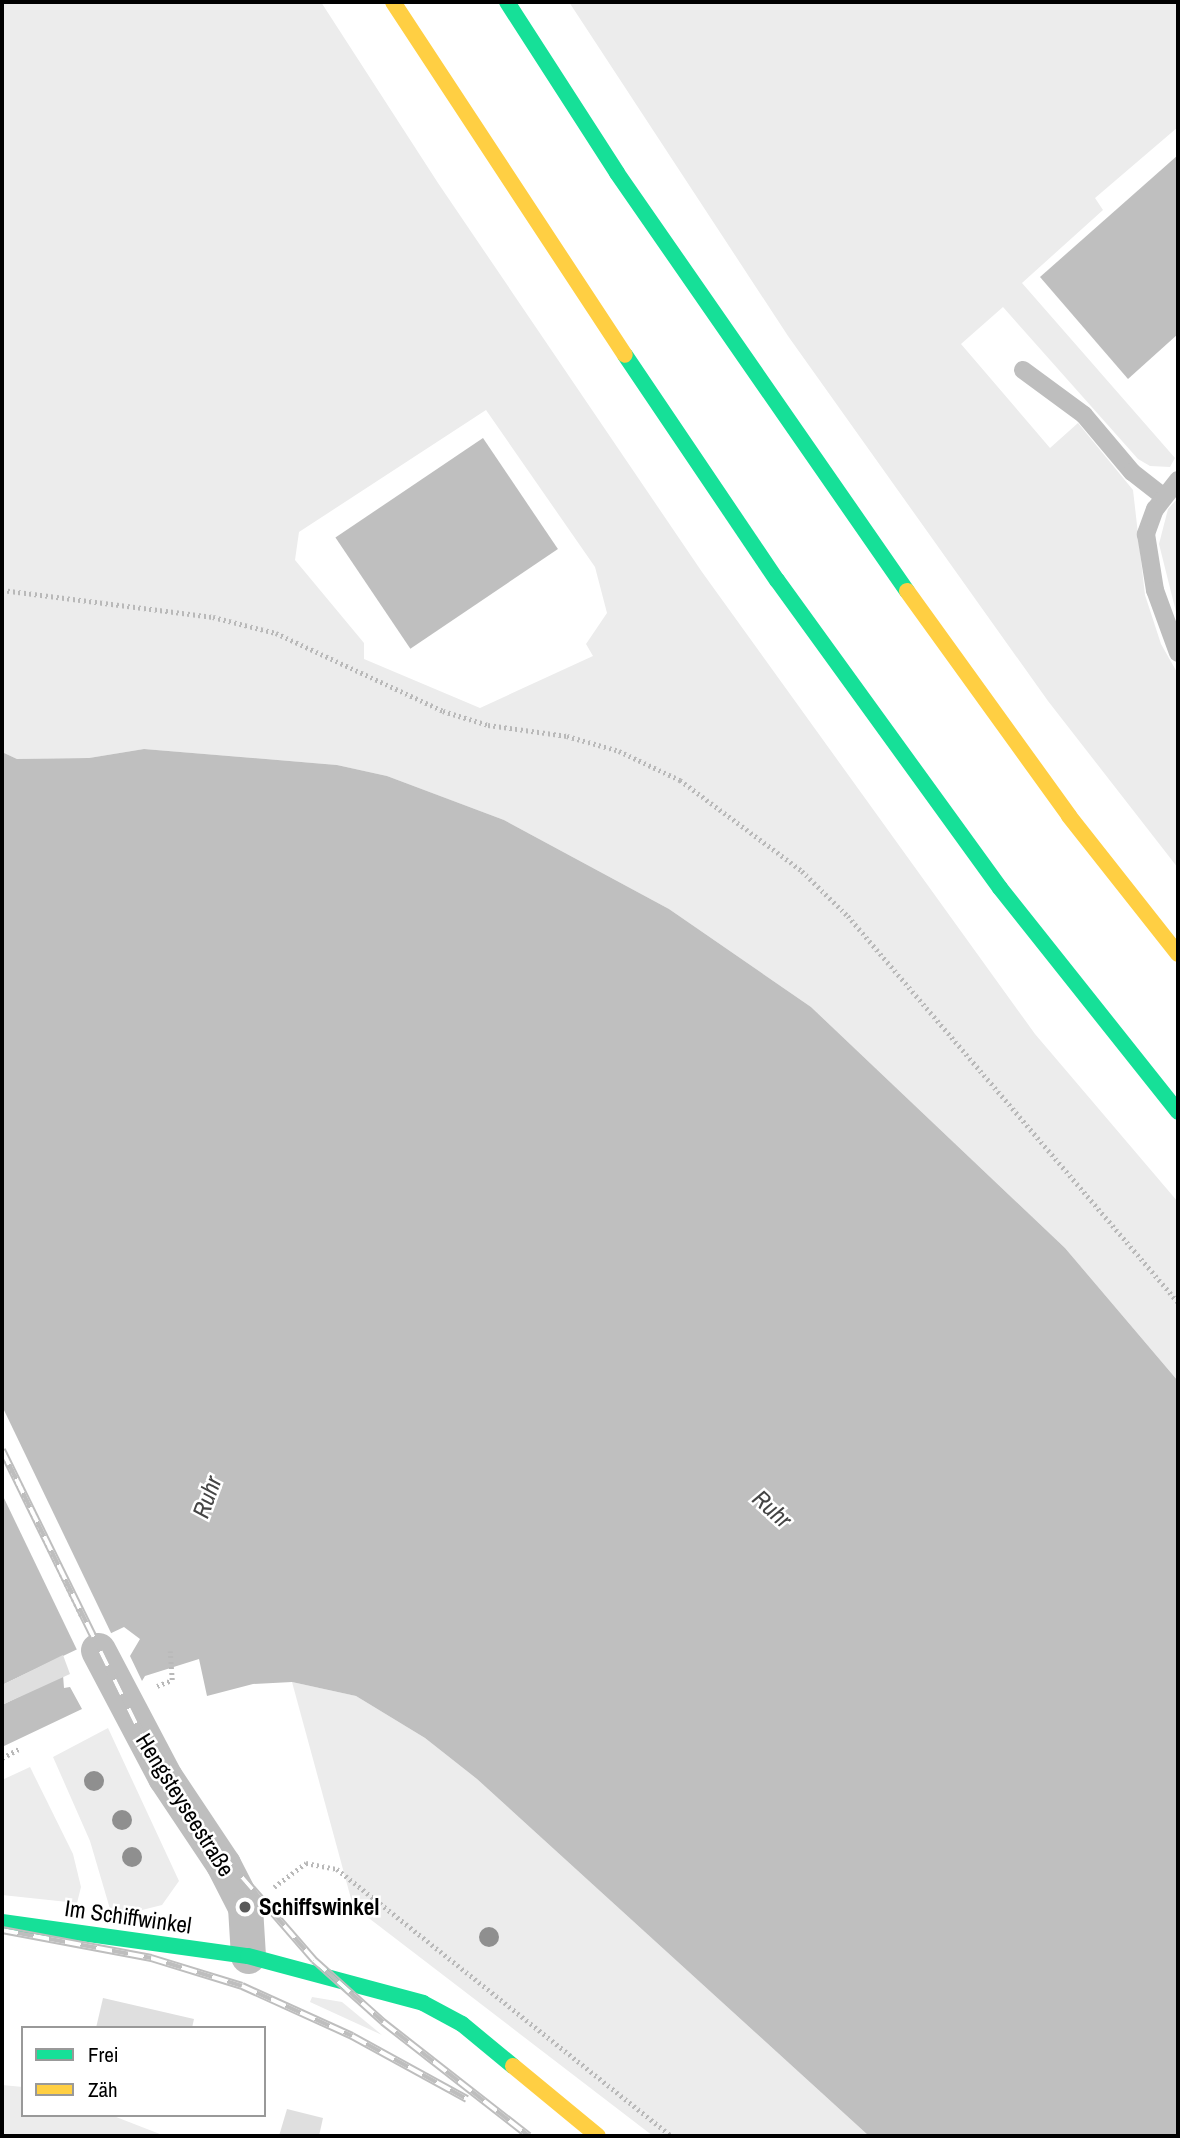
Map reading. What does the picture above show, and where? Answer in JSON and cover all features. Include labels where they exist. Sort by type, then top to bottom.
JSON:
[{"type":"main road","points":[[393,2],[535,223],[778,580],[1000,888],[1178,1112]]},
{"type":"main road","points":[[507,2],[617,173],[860,526],[1069,816],[1178,954]]},
{"type":"main road","name":"Im Schiffwinkel","points":[[2,1922],[248,1956]]},
{"type":"main road","points":[[248,1956],[423,2003],[462,2024],[598,2136]]},
{"type":"street","name":"Hengsteyseestraße","points":[[98,1650],[158,1766],[223,1864],[245,1907],[248,1956]]},
{"type":"lane","points":[[1023,369],[1084,415],[1132,472],[1163,496]]},
{"type":"lane","points":[[1178,480],[1163,496],[1146,534],[1154,590],[1178,653]]},
{"type":"path","points":[[2,590],[213,617],[276,633],[443,711],[488,725],[567,736],[619,751],[680,780],[802,872],[848,916],[1178,1302]]},
{"type":"path","points":[[2,1450],[98,1650]]},
{"type":"path","points":[[147,1690],[172,1679],[170,1651]]},
{"type":"path","points":[[2,1758],[19,1749]]},
{"type":"shaded area","points":[[2,2],[321,2],[438,183],[702,572],[1035,1034],[1178,1202],[1178,1381],[1065,1248],[811,1007],[669,909],[504,820],[387,776],[337,765],[144,749],[89,758],[17,759],[2,752]],"holes":[[[486,410],[595,567],[607,613],[586,644],[593,656],[480,708],[364,659],[364,643],[295,560],[299,532]]]},
{"type":"shaded area","points":[[569,2],[1178,2],[1178,127],[1095,198],[1103,210],[1022,283],[1175,458],[1170,467],[1150,466],[1138,459],[1003,307],[961,344],[1050,448],[1078,423],[1133,490],[1145,595],[1161,644],[1178,674],[1178,868],[1048,701],[788,336]]},
{"type":"shaded area","points":[[1178,498],[1178,620],[1159,544],[1168,509]]},
{"type":"shaded area","points":[[292,1682],[356,1696],[425,1738],[477,1779],[869,2136],[653,2136],[353,1906]]},
{"type":"shaded area","points":[[108,1728],[179,1881],[162,1905],[138,1911],[110,1909],[90,1841],[53,1757]]},
{"type":"shaded area","points":[[30,1767],[73,1854],[81,1887],[77,1903],[2,1895],[2,1780]]},
{"type":"shaded area","points":[[312,1997],[342,2002],[382,2035],[310,2002]]},
{"type":"shaded area","points":[[2,2085],[21,2087],[21,2117],[116,2117],[165,2136],[2,2136]]},
{"type":"water","points":[[1178,155],[1178,334],[1128,379],[1040,277]]},
{"type":"water","points":[[483,438],[558,549],[410,649],[335,538]]},
{"type":"water","name":"Ruhr","points":[[144,749],[337,765],[387,776],[504,820],[669,909],[811,1007],[1065,1248],[1178,1381],[1178,2136],[869,2136],[477,1779],[425,1738],[356,1696],[292,1682],[253,1684],[207,1696],[199,1659],[145,1676],[142,1681],[130,1656],[140,1639],[124,1627],[2,1685],[2,752],[17,759],[89,758]]},
{"type":"water","points":[[63,1675],[64,1688],[70,1687],[82,1709],[2,1747],[2,1705]]},
{"type":"pier","points":[[2,1406],[112,1635],[78,1652],[2,1494]]},
{"type":"building","points":[[63,1655],[70,1674],[2,1705],[2,1685]]},
{"type":"building","points":[[103,1998],[194,2019],[192,2026],[96,2026]]},
{"type":"building","points":[[287,2109],[323,2118],[319,2136],[279,2136]]},
{"type":"railway","points":[[2,1450],[141,1734],[221,1853],[314,1960],[383,2022],[529,2136]]},
{"type":"railway","points":[[2,1930],[151,1958],[242,1986],[352,2036],[467,2099]]},
{"type":"traffic: fast","points":[[507,2],[617,173],[907,591]]},
{"type":"traffic: fast","points":[[625,355],[777,580],[1000,888],[1178,1112]]},
{"type":"traffic: fast","points":[[2,1922],[248,1956],[423,2003],[462,2024],[513,2066]]},
{"type":"traffic: slow","points":[[393,2],[625,355]]},
{"type":"traffic: slow","points":[[907,591],[1069,816],[1178,954]]},
{"type":"traffic: slow","points":[[513,2066],[598,2136]]},
{"type":"place","name":"Schiffswinkel","points":[[245,1907]]}]
